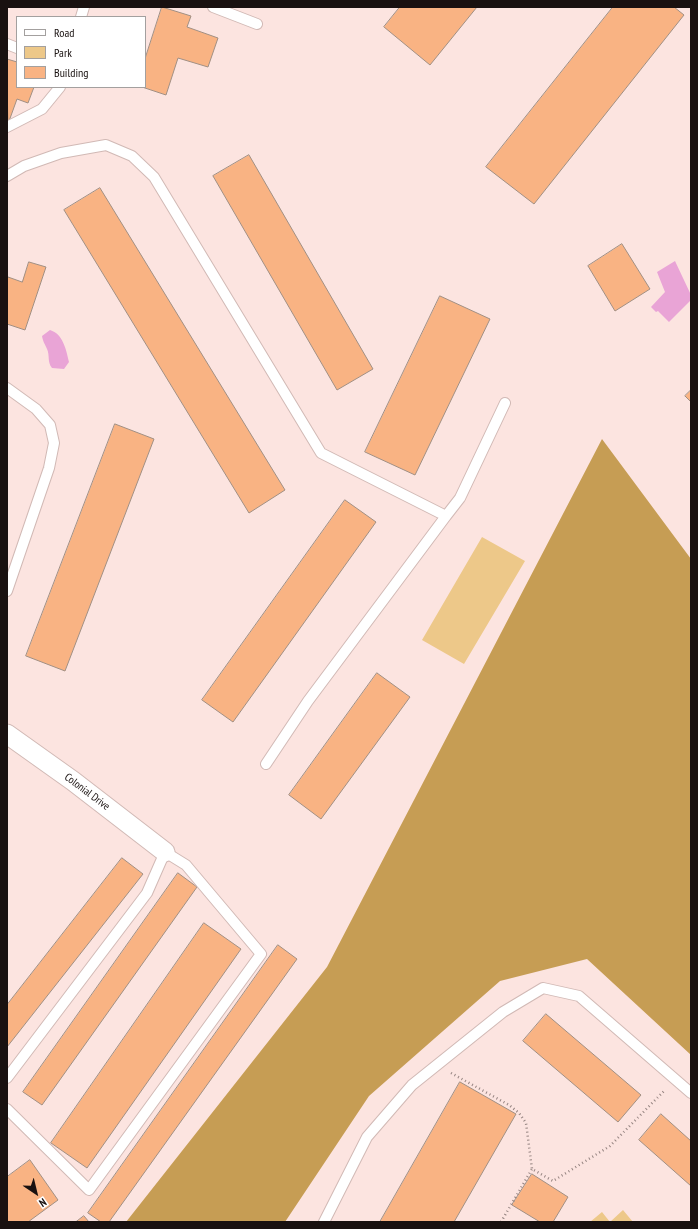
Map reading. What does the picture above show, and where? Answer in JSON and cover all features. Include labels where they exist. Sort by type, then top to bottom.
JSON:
[{"type":"street","name":"Colonial Drive","points":[[7,734],[73,781],[165,852]]},
{"type":"lane","points":[[213,7],[257,24]]},
{"type":"lane","points":[[7,127],[42,109],[59,88]]},
{"type":"lane","points":[[7,176],[24,166],[62,153],[91,148],[106,146],[132,156],[154,177],[321,453],[446,516]]},
{"type":"lane","points":[[7,388],[36,409],[50,425],[54,443],[49,468],[7,591]]},
{"type":"lane","points":[[266,764],[308,701],[460,498],[505,403]]},
{"type":"lane","points":[[7,1078],[147,894],[165,852],[186,865],[261,954],[89,1190],[7,1109]]},
{"type":"lane","points":[[324,1222],[367,1137],[412,1085],[503,1012],[543,988],[578,996],[691,1093]]},
{"type":"path","points":[[437,1065],[509,1105],[519,1113],[526,1123],[532,1169],[500,1222]]},
{"type":"path","points":[[532,1169],[553,1181],[610,1146],[675,1079]]},
{"type":"green space","points":[[482,537],[525,561],[464,664],[422,640]]},
{"type":"green space","points":[[623,1210],[633,1222],[610,1222]]},
{"type":"green space","points":[[602,1212],[610,1222],[590,1222]]},
{"type":"shaded area","points":[[675,261],[691,295],[691,300],[669,322],[658,311],[656,312],[651,307],[665,292],[657,272]]},
{"type":"shaded area","points":[[50,330],[61,338],[65,347],[69,362],[64,369],[52,368],[50,363],[48,351],[42,336]]},
{"type":"shaded area","points":[[602,439],[691,559],[691,1055],[587,959],[500,981],[369,1096],[285,1222],[126,1222],[327,967]]},
{"type":"building","points":[[162,7],[191,16],[187,27],[218,38],[208,67],[178,58],[166,95],[145,88],[146,56]]},
{"type":"building","points":[[400,7],[477,7],[430,65],[384,27]]},
{"type":"building","points":[[613,7],[674,7],[684,15],[534,204],[486,167]]},
{"type":"building","points":[[7,59],[16,62],[16,88],[34,88],[28,103],[17,99],[8,124]]},
{"type":"building","points":[[249,155],[373,369],[337,390],[213,176]]},
{"type":"building","points":[[100,188],[285,490],[249,513],[64,210]]},
{"type":"building","points":[[622,244],[650,289],[615,311],[588,266]]},
{"type":"building","points":[[29,262],[46,267],[25,330],[7,324],[7,279],[8,277],[22,282]]},
{"type":"building","points":[[440,296],[490,319],[415,475],[365,452]]},
{"type":"building","points":[[691,390],[691,402],[685,396]]},
{"type":"building","points":[[115,424],[154,439],[65,671],[26,656]]},
{"type":"building","points":[[345,500],[376,522],[233,722],[202,700]]},
{"type":"building","points":[[377,673],[410,697],[321,819],[289,795]]},
{"type":"building","points":[[122,858],[143,874],[7,1047],[7,1005]]},
{"type":"building","points":[[178,873],[197,887],[42,1105],[23,1092]]},
{"type":"building","points":[[204,923],[241,949],[87,1168],[51,1143]]},
{"type":"building","points":[[278,945],[297,959],[109,1222],[101,1222],[88,1213]]},
{"type":"building","points":[[546,1014],[641,1095],[618,1122],[523,1041]]},
{"type":"building","points":[[460,1082],[516,1114],[454,1222],[380,1222]]},
{"type":"building","points":[[661,1114],[691,1141],[691,1186],[639,1140]]},
{"type":"building","points":[[30,1160],[58,1200],[28,1222],[7,1222],[7,1177]]},
{"type":"building","points":[[532,1174],[568,1197],[553,1222],[540,1222],[512,1205]]},
{"type":"building","points":[[84,1216],[89,1222],[76,1222]]}]
